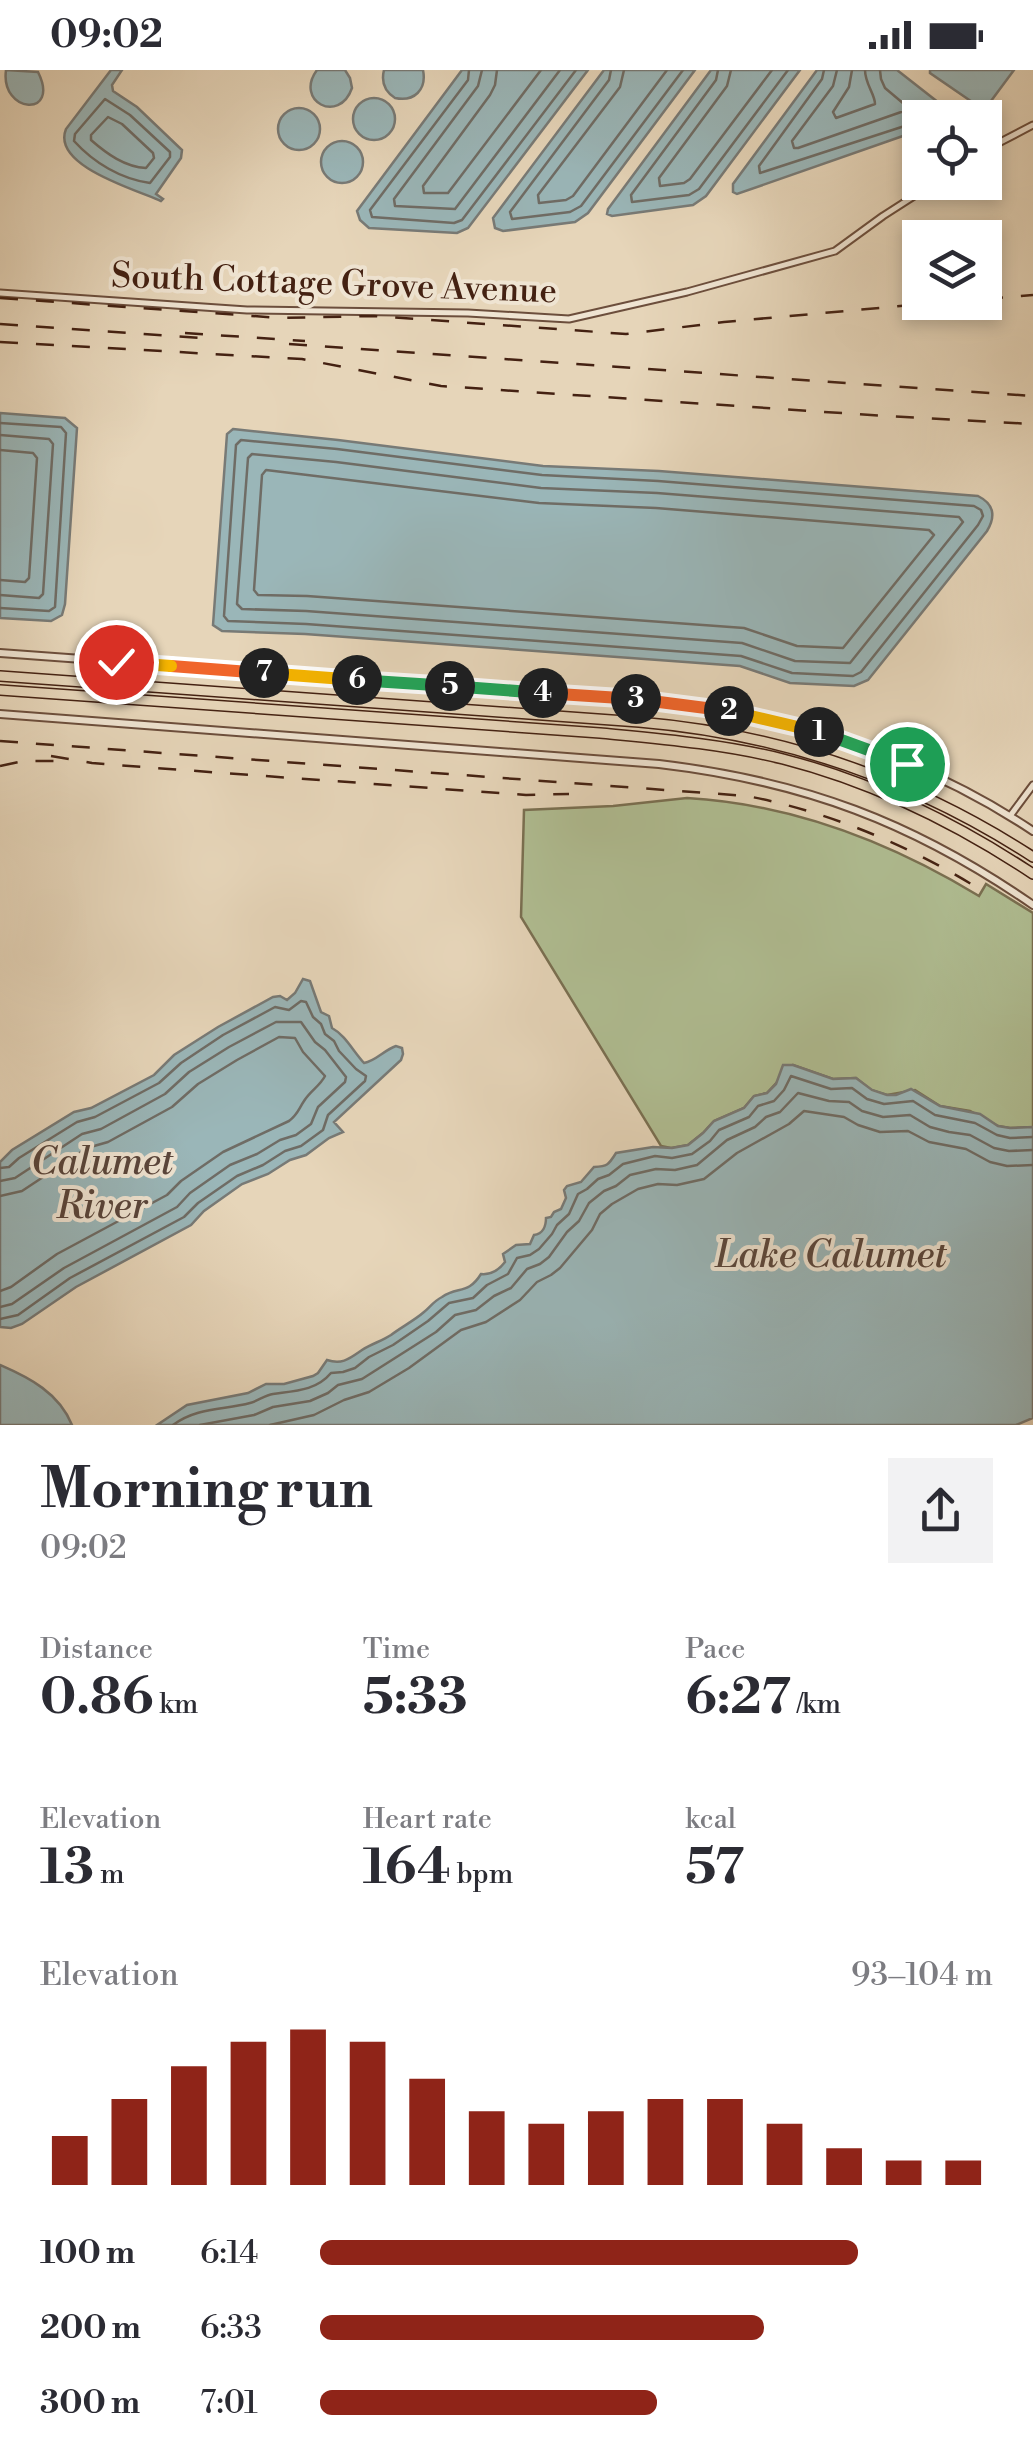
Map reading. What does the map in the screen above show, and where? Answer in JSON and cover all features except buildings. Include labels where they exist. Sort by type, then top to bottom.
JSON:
[{"type":"highway","points":[[0,676],[708,730],[789,746],[862,770],[934,800],[1033,857]]},
{"type":"highway","points":[[0,690],[600,733],[742,750],[855,781],[901,800],[964,831],[1033,874]]},
{"type":"street","points":[[1002,141],[1033,125]]},
{"type":"street","name":"South Cottage Grove Avenue","points":[[0,293],[247,310],[569,318],[687,292],[835,251],[908,200]]},
{"type":"street","points":[[0,654],[712,708],[794,725],[857,744],[947,781],[1033,831]]},
{"type":"street","points":[[0,714],[658,764],[724,773],[824,798],[896,826],[948,852],[1033,905]]},
{"type":"street","points":[[1010,816],[1033,785]]},
{"type":"green space","points":[[687,798],[764,808],[839,829],[910,859],[979,896],[986,884],[1033,913],[1033,1127],[998,1126],[970,1111],[940,1106],[915,1090],[887,1095],[871,1090],[856,1078],[833,1079],[793,1065],[767,1093],[754,1096],[744,1108],[714,1121],[688,1145],[661,1146],[521,917],[524,810]]},
{"type":"water","points":[[6,70],[38,72],[42,97],[28,105],[20,102],[7,85]]},
{"type":"water","points":[[111,70],[122,70],[112,85],[113,91],[137,107],[182,150],[181,158],[156,194],[161,201],[99,175],[71,154],[65,142],[66,129]]},
{"type":"water","points":[[317,70],[345,70],[352,88],[346,99],[329,107],[315,99],[311,81]]},
{"type":"water","points":[[384,70],[423,70],[421,89],[408,98],[395,98],[384,86]]},
{"type":"water","points":[[462,70],[588,70],[468,228],[457,233],[369,228],[357,211]]},
{"type":"water","points":[[604,70],[695,70],[588,213],[575,222],[503,231],[495,228],[493,218]]},
{"type":"water","points":[[711,70],[800,70],[706,196],[693,205],[607,214],[608,209]]},
{"type":"water","points":[[817,70],[897,70],[935,100],[902,100],[902,136],[737,194],[733,184]]},
{"type":"water","points":[[1014,70],[992,100],[969,100],[930,73]]},
{"type":"water","points":[[374,98],[389,104],[395,119],[389,134],[374,140],[359,134],[353,119],[359,104]]},
{"type":"water","points":[[299,108],[314,114],[320,129],[314,144],[299,150],[284,144],[278,129],[284,114]]},
{"type":"water","points":[[342,141],[357,147],[363,162],[357,177],[342,183],[327,177],[321,162],[327,147]]},
{"type":"water","points":[[0,413],[65,418],[77,428],[65,604],[62,615],[51,621],[0,618]]},
{"type":"water","points":[[233,429],[543,466],[978,496],[990,507],[992,520],[868,680],[854,686],[790,683],[740,666],[222,631],[213,625],[227,434]]},
{"type":"water","name":"Calumet River","points":[[303,979],[310,981],[321,1012],[329,1016],[332,1028],[364,1063],[396,1046],[402,1048],[401,1060],[334,1122],[343,1132],[306,1155],[242,1184],[191,1225],[76,1287],[22,1324],[0,1327],[0,1162],[12,1150],[74,1112],[91,1108],[154,1075],[174,1055],[218,1027],[273,997],[287,1000]]},
{"type":"water","name":"Lake Calumet","points":[[783,1065],[833,1079],[856,1078],[887,1095],[911,1089],[940,1106],[980,1114],[998,1126],[1033,1127],[1033,1418],[1016,1425],[157,1425],[187,1405],[313,1376],[327,1360],[345,1360],[388,1337],[439,1299],[467,1288],[481,1274],[497,1270],[505,1262],[503,1254],[516,1245],[530,1244],[543,1229],[546,1218],[561,1209],[567,1186],[581,1182],[594,1167],[607,1164],[616,1153],[688,1145],[714,1121],[744,1108],[754,1096],[767,1093],[776,1084]]},
{"type":"water","points":[[0,1365],[51,1395],[72,1425],[0,1425]]},
{"type":"railway","points":[[1002,298],[1033,295]]},
{"type":"railway","points":[[0,298],[281,318],[374,316],[626,334],[902,306]]},
{"type":"railway","points":[[0,324],[200,338]]},
{"type":"railway","points":[[185,333],[305,341]]},
{"type":"railway","points":[[0,342],[302,359],[441,386],[1033,424]]},
{"type":"railway","points":[[289,344],[1033,396]]},
{"type":"railway","points":[[0,741],[747,796],[809,811],[869,832],[981,890]]},
{"type":"railway","points":[[51,756],[155,768],[526,795],[569,794]]},
{"type":"railway","points":[[0,766],[23,761],[62,761]]},
{"type":"route","points":[[116,662],[696,706],[794,725],[907,764]]}]
